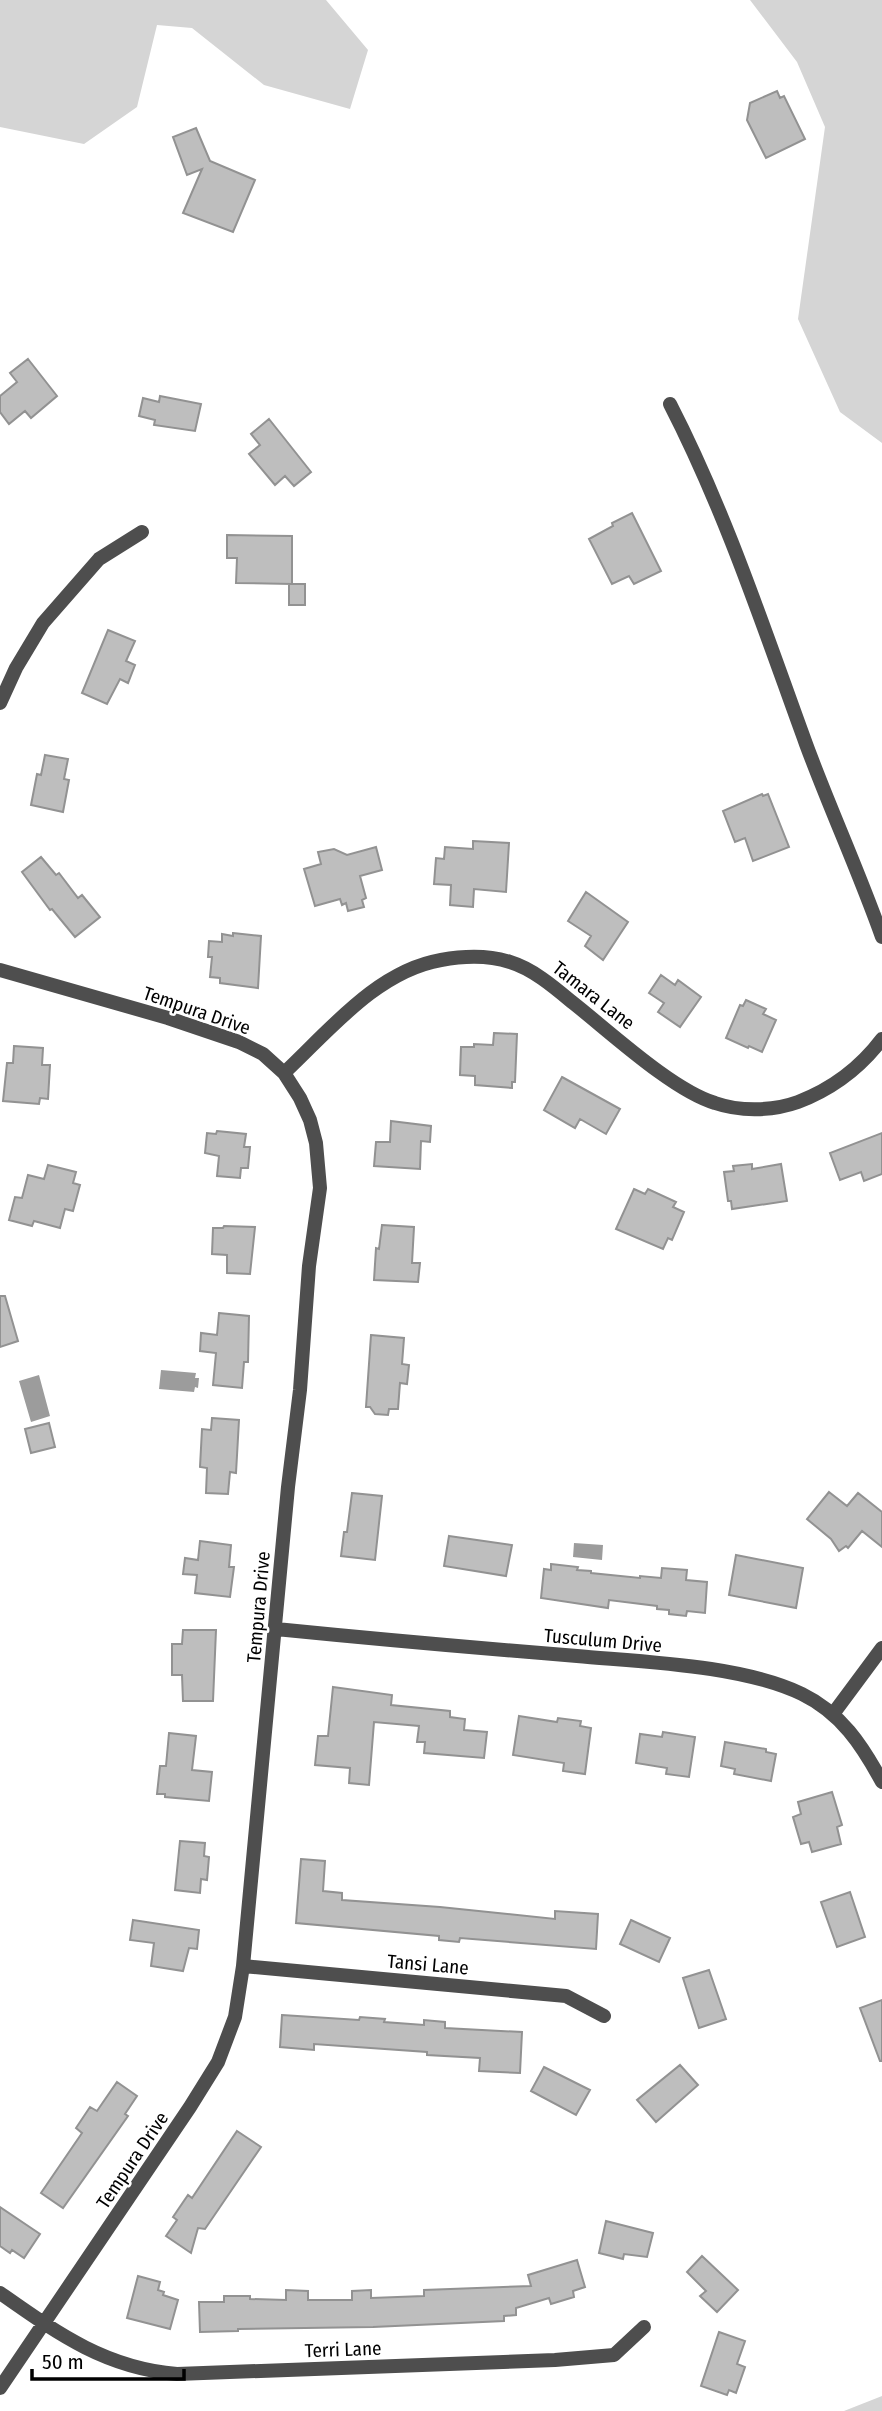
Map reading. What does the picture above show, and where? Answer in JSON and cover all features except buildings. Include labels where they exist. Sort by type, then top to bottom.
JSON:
[{"type":"street","points":[[670,404],[715,497],[808,750],[882,937]]},
{"type":"street","points":[[0,703],[16,668],[43,623],[99,559],[142,532]]},
{"type":"street","name":"Tamara Lane","points":[[284,1073],[360,1002],[397,974],[439,960],[468,957],[490,957],[511,962],[539,977],[658,1070],[697,1096],[715,1104],[747,1110],[786,1106],[821,1093],[848,1075],[871,1054],[882,1039]]},
{"type":"street","name":"Tempura Drive","points":[[0,970],[169,1018],[239,1042],[263,1054],[284,1073],[310,1120],[316,1143],[320,1188],[309,1266],[300,1390],[243,1966],[235,2017],[218,2062],[173,2134],[0,2388]]},
{"type":"street","name":"Tusculum Drive","points":[[276,1629],[634,1661],[725,1672],[780,1685],[803,1694],[833,1714],[861,1744],[882,1782]]},
{"type":"street","points":[[833,1714],[882,1648]]},
{"type":"street","name":"Tansi Lane","points":[[243,1966],[566,1996],[604,2016]]},
{"type":"street","name":"Terri Lane","points":[[0,2293],[43,2323],[101,2357],[151,2372],[177,2374],[545,2361],[614,2355],[644,2327]]},
{"type":"shaded area","points":[[0,0],[326,0],[368,50],[350,109],[264,85],[192,28],[157,25],[137,107],[84,144],[0,127]]},
{"type":"shaded area","points":[[750,0],[882,0],[882,443],[840,412],[798,319],[825,127],[797,62]]},
{"type":"shaded area","points":[[161,1370],[196,1373],[195,1378],[199,1378],[198,1388],[195,1387],[194,1392],[159,1389]]},
{"type":"shaded area","points":[[39,1375],[50,1416],[31,1422],[19,1381]]},
{"type":"shaded area","points":[[574,1543],[603,1545],[602,1560],[573,1557]]},
{"type":"shaded area","points":[[882,2396],[882,2411],[844,2411]]}]
